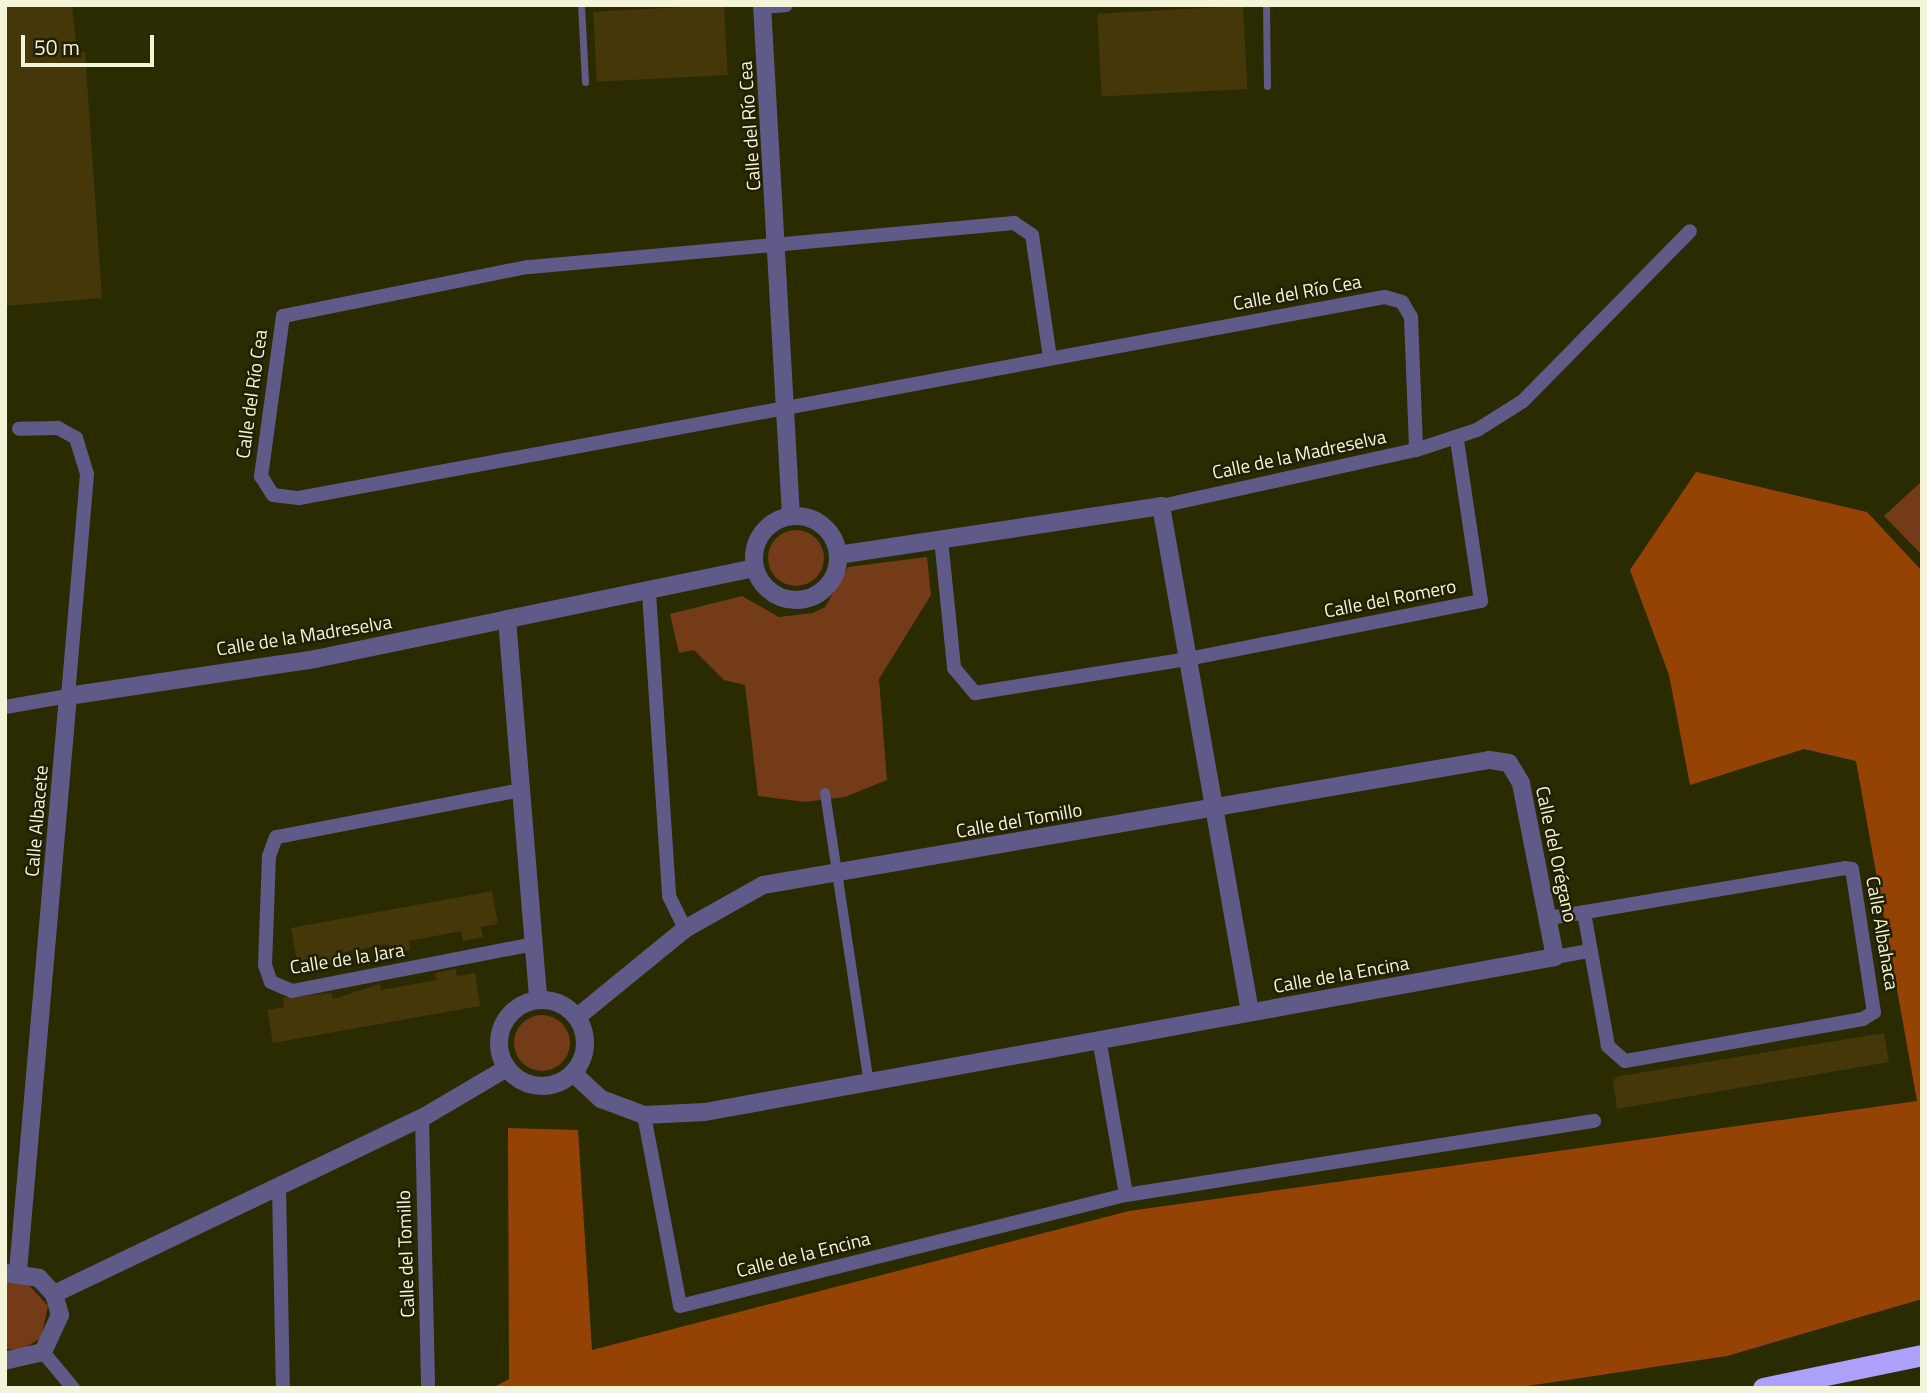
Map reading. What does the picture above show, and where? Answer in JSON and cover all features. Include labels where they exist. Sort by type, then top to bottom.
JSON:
[{"type":"highway","points":[[1763,1388],[1922,1355]]},
{"type":"street","name":"Calle del Río Cea","points":[[786,5],[763,6],[791,516]]},
{"type":"street","name":"Calle del Río Cea","points":[[1051,358],[1032,235],[1014,223],[527,267],[283,316],[261,476],[273,495],[299,498],[784,405],[1051,358],[1384,298],[1402,302],[1410,317],[1416,450]]},
{"type":"street","name":"Calle de la Madreselva","points":[[838,555],[1161,506],[1457,440],[1523,401],[1690,231]]},
{"type":"street","name":"Calle Albacete","points":[[12,1272],[68,696],[85,453],[58,428],[19,429]]},
{"type":"street","name":"Calle del Romero","points":[[941,538],[954,668],[975,693],[1188,659],[1480,601],[1457,440]]},
{"type":"street","points":[[1161,506],[1250,1012]]},
{"type":"street","points":[[791,516],[817,521],[838,555],[828,584],[797,600],[770,591],[755,568],[766,528],[791,516]]},
{"type":"street","name":"Calle de la Madreselva","points":[[5,706],[314,659],[649,593],[755,568]]},
{"type":"street","points":[[649,593],[669,896],[685,929]]},
{"type":"street","points":[[507,619],[538,1000]]},
{"type":"street","name":"Calle del Tomillo","points":[[577,1017],[685,929],[763,885],[1489,761],[1509,763]]},
{"type":"street","name":"Calle del Orégano","points":[[1509,763],[1521,783],[1550,918],[1555,957]]},
{"type":"street","name":"Calle de la Jara","points":[[521,790],[276,837],[269,856],[265,965],[271,982],[292,991],[533,944]]},
{"type":"street","points":[[825,793],[869,1084]]},
{"type":"street","name":"Calle Albahaca","points":[[1550,918],[1845,868],[1856,877],[1874,1012],[1863,1019],[1625,1061]]},
{"type":"street","name":"Calle del Orégano","points":[[1584,912],[1608,1046],[1625,1061]]},
{"type":"street","name":"Calle de la Encina","points":[[573,1073],[601,1099],[644,1115],[705,1112],[1100,1044],[1250,1012],[1589,951]]},
{"type":"street","points":[[538,1000],[566,1007],[577,1017],[585,1040],[573,1073],[539,1086],[507,1068],[499,1044],[506,1020],[538,1000]]},
{"type":"street","points":[[1100,1044],[1126,1195]]},
{"type":"street","points":[[54,1294],[422,1118],[507,1068]]},
{"type":"street","name":"Calle de la Encina","points":[[644,1115],[680,1306],[1126,1195],[1594,1121]]},
{"type":"street","name":"Calle del Tomillo","points":[[422,1118],[428,1388]]},
{"type":"street","points":[[279,1187],[282,1388]]},
{"type":"street","points":[[12,1272],[39,1278],[54,1294],[60,1314],[43,1352]]},
{"type":"street","points":[[5,1361],[43,1352]]},
{"type":"street","points":[[43,1352],[72,1388]]},
{"type":"lane","points":[[581,5],[585,82]]},
{"type":"lane","points":[[1266,5],[1268,86]]},
{"type":"shaded area","points":[[1696,472],[1867,512],[1922,571],[1922,1299],[1727,1356],[1514,1388],[492,1388],[509,1379],[508,1128],[578,1130],[592,1350],[1129,1211],[1917,1101],[1856,761],[1804,749],[1690,785],[1669,675],[1630,570]]},
{"type":"shaded area","points":[[1922,481],[1922,555],[1884,516]]},
{"type":"shaded area","points":[[796,530],[807,532],[816,538],[822,547],[822,569],[816,578],[807,584],[796,586],[785,584],[776,578],[770,569],[768,558],[770,547],[776,538],[785,532]]},
{"type":"shaded area","points":[[927,557],[931,595],[879,679],[887,780],[845,797],[805,802],[758,796],[745,685],[724,680],[694,650],[679,653],[670,614],[742,596],[779,617],[813,613],[825,607],[848,567]]},
{"type":"shaded area","points":[[542,1015],[553,1017],[562,1023],[568,1032],[568,1054],[562,1063],[553,1069],[542,1071],[531,1069],[522,1063],[516,1054],[514,1043],[516,1032],[522,1023],[531,1017]]},
{"type":"shaded area","points":[[5,1282],[28,1284],[48,1306],[41,1338],[21,1350],[5,1349]]},
{"type":"building","points":[[5,5],[72,5],[77,52],[85,52],[102,298],[5,306]]},
{"type":"building","points":[[724,5],[728,75],[597,82],[593,12]]},
{"type":"building","points":[[1243,6],[1247,89],[1102,97],[1097,14]]},
{"type":"building","points":[[492,891],[498,924],[481,927],[483,937],[463,941],[461,931],[409,941],[410,950],[390,954],[388,944],[335,954],[337,963],[316,967],[315,958],[297,961],[291,928]]},
{"type":"building","points":[[456,969],[457,976],[475,973],[480,1006],[273,1043],[267,1010],[284,1007],[283,998],[332,993],[333,999],[380,984],[381,990],[437,980],[435,973]]},
{"type":"building","points":[[1884,1033],[1889,1062],[1617,1109],[1613,1080],[1620,1076]]}]
